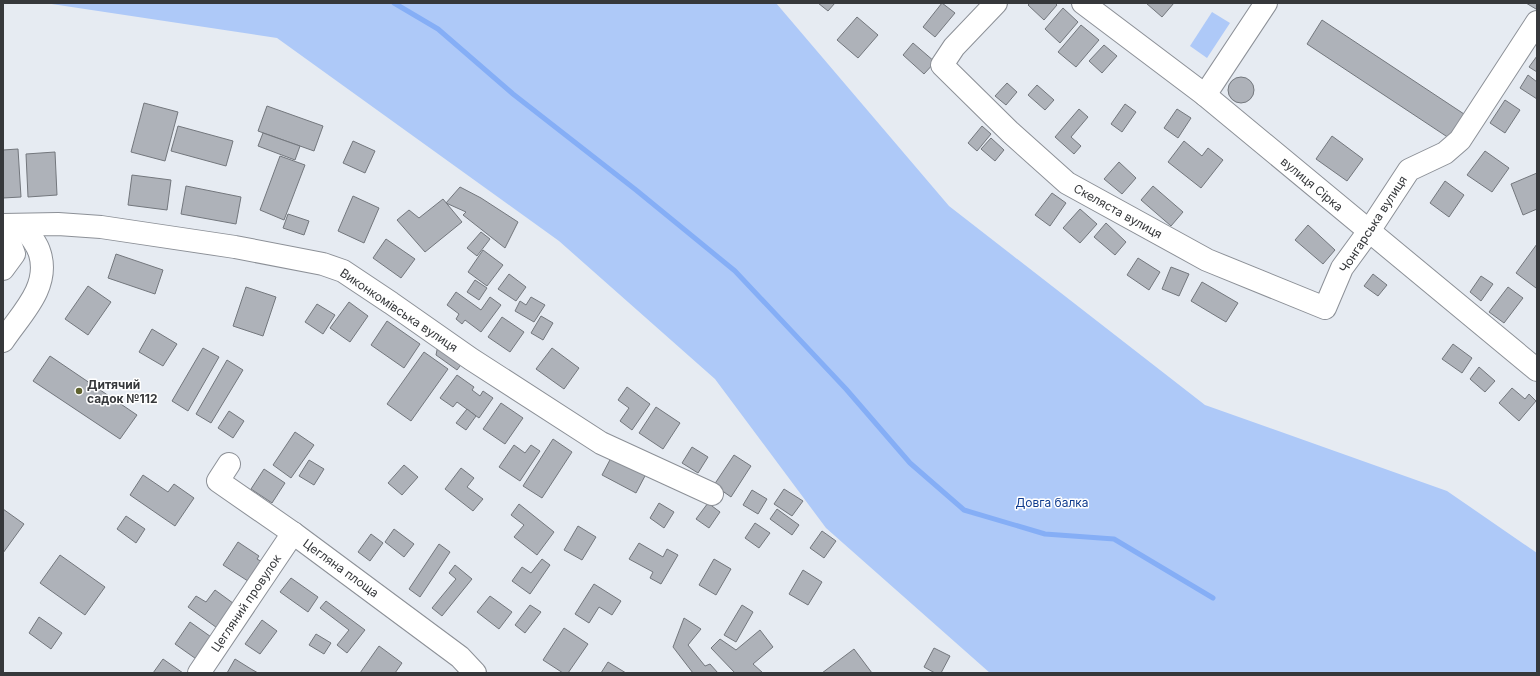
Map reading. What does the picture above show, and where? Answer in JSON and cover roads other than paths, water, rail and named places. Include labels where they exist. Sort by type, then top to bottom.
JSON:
[{"type":"street","name":"Скеляста вулиця","points":[[996,3],[954,47],[942,65],[1010,132],[1067,183],[1207,260],[1325,308]]},
{"type":"street","name":"вулиця Сірка","points":[[1083,3],[1205,95],[1537,370]]},
{"type":"street","points":[[1205,95],[1266,3]]},
{"type":"street","name":"Чонгарська вулиця","points":[[1325,308],[1342,268],[1369,231],[1408,170],[1445,153],[1460,140],[1537,22]]},
{"type":"street","name":"Виконкомівська вулиця","points":[[9,228],[58,224],[102,227],[234,247],[303,259],[330,266],[349,275],[471,359],[601,443],[712,494]]},
{"type":"street","points":[[8,261],[10,243],[9,228]]},
{"type":"street","points":[[3,341],[35,296],[41,282],[42,268],[40,254],[34,241],[9,228]]},
{"type":"street","points":[[8,261],[27,252],[37,256],[42,268]]},
{"type":"street","name":"Цегляна площа","points":[[229,464],[218,481],[293,533],[460,656],[475,673]]},
{"type":"street","name":"Цегляний провулок","points":[[199,673],[293,533]]},
{"type":"waterway","points":[[394,3],[438,29],[513,94],[636,190],[735,271],[846,389],[910,463],[964,510],[1045,534],[1114,539],[1213,598]]},
{"type":"place","name":"Дитячий садок №112","points":[[79,391]]},
{"type":"park label","name":"Довга балка","points":[[1052,502]]}]
